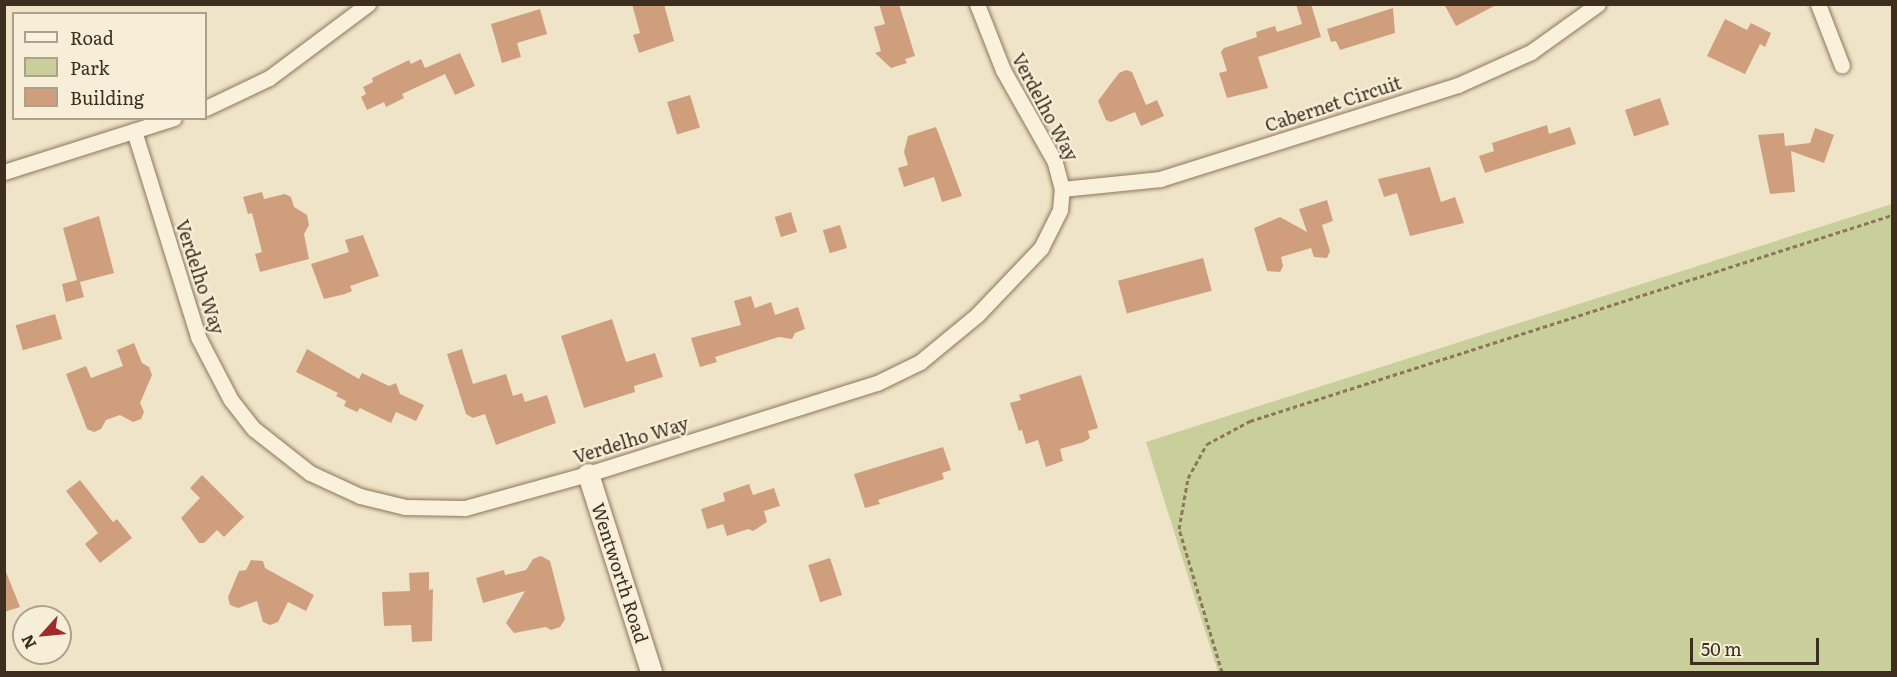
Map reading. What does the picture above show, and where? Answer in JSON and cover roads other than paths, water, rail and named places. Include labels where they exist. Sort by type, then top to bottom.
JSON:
[{"type":"street","points":[[207,108],[269,78],[368,4]]},
{"type":"street","name":"Verdelho Way","points":[[134,131],[198,337],[211,366],[254,429],[279,451],[310,473],[360,496],[425,509],[485,504],[863,388],[920,362],[965,327],[1041,248],[1060,210],[1062,189],[1055,162],[1003,70],[977,4]]},
{"type":"street","name":"Cabernet Circuit","points":[[1062,189],[1160,179],[1458,85],[1531,52],[1598,4]]},
{"type":"street","points":[[1818,4],[1842,66]]},
{"type":"street","points":[[4,171],[168,120]]},
{"type":"street","name":"Wentworth Road","points":[[588,474],[651,672]]}]
